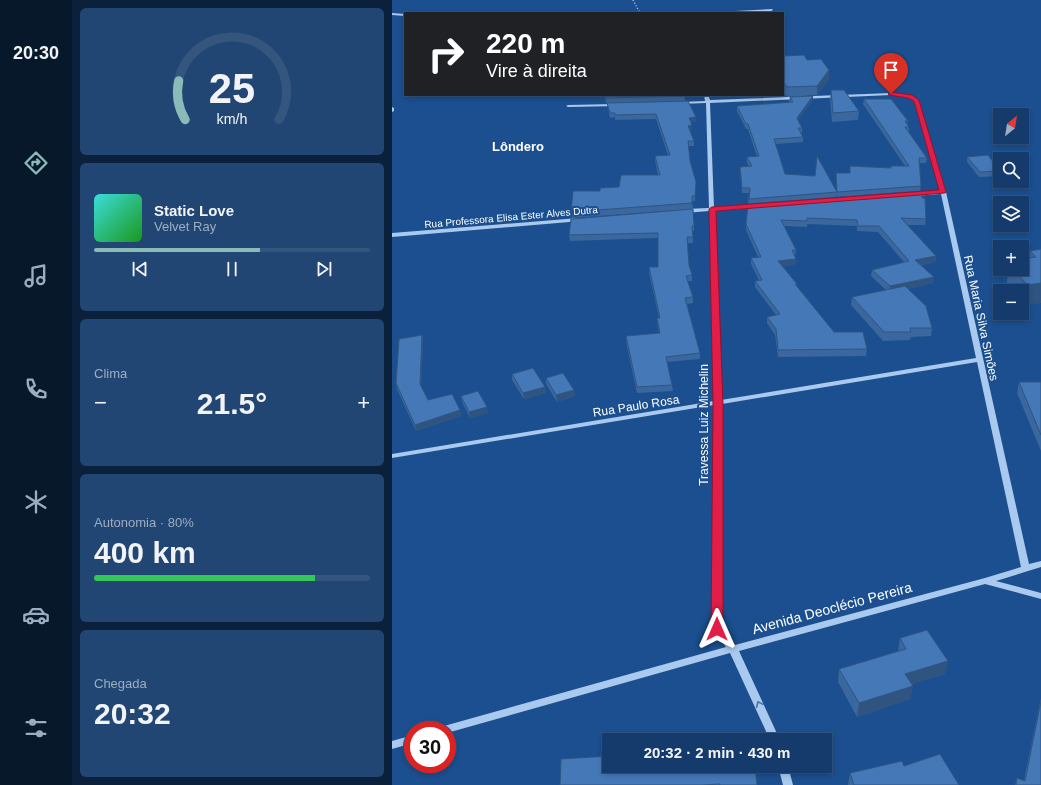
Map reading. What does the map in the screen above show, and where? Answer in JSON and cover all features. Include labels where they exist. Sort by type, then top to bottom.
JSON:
[{"type":"street","points":[[734,12],[771,10]]},
{"type":"street","points":[[392,14],[404,15]]},
{"type":"street","name":"Rua Maria Silva Simões","points":[[708,103],[891,94],[910,97],[916,100],[943,192],[1026,568]]},
{"type":"street","name":"Travessa Luiz Michelin","points":[[706,96],[708,103],[718,404],[717,629],[733,649],[772,733]]},
{"type":"street","points":[[677,104],[708,103]]},
{"type":"street","points":[[568,106],[622,105]]},
{"type":"street","points":[[903,195],[943,192]]},
{"type":"street","points":[[681,212],[760,205]]},
{"type":"street","name":"Rua Professora Elisa Ester Alves Dutra","points":[[392,235],[587,219]]},
{"type":"street","name":"Rua Paulo Rosa","points":[[392,456],[718,404],[979,360]]},
{"type":"street","name":"Avenida Deoclécio Pereira","points":[[456,727],[733,649],[985,581],[1041,564]]},
{"type":"street","points":[[985,581],[1041,596]]},
{"type":"street","points":[[392,745],[404,742]]},
{"type":"street","points":[[785,773],[788,785]]},
{"type":"path","points":[[633,0],[639,12]]},
{"type":"building","points":[[804,55],[807,60],[821,59],[829,70],[817,86],[787,87],[784,82],[784,56]]},
{"type":"building","points":[[831,90],[844,90],[859,111],[833,113]]},
{"type":"building","points":[[605,96],[685,96],[606,98]]},
{"type":"building","points":[[813,96],[797,118],[802,128],[798,128],[803,137],[774,139],[785,174],[815,176],[817,156],[837,192],[749,199],[750,188],[742,188],[740,167],[752,166],[747,157],[759,156],[748,124],[746,124],[737,106],[793,102],[790,97]]},
{"type":"building","points":[[864,99],[891,99],[908,121],[905,121],[909,127],[905,127],[927,158],[919,158],[921,186],[837,192],[836,173],[850,173],[850,166],[891,168],[891,166],[909,166]]},
{"type":"building","points":[[688,101],[696,117],[689,118],[692,125],[688,126],[694,141],[688,141],[690,161],[696,182],[695,196],[692,196],[692,203],[571,212],[573,191],[600,191],[600,188],[619,187],[621,175],[660,175],[655,156],[670,155],[656,114],[615,115],[615,113],[610,113],[607,103]]},
{"type":"building","points":[[988,155],[993,162],[993,171],[980,172],[967,157]]},
{"type":"building","points":[[922,191],[922,198],[925,198],[926,219],[901,218],[936,256],[915,260],[934,277],[890,286],[872,270],[909,261],[879,226],[858,226],[857,220],[807,218],[807,221],[781,220],[796,250],[792,250],[796,259],[778,261],[834,332],[863,332],[867,349],[778,350],[776,329],[767,317],[780,314],[755,281],[762,280],[751,258],[761,257],[746,224],[748,204]]},
{"type":"building","points":[[693,209],[693,237],[687,237],[689,265],[692,275],[686,276],[693,297],[685,298],[700,353],[666,357],[672,385],[637,387],[626,336],[660,333],[657,318],[660,318],[649,267],[658,267],[658,233],[569,235],[571,219]]},
{"type":"building","points":[[1041,249],[1041,283],[1029,285],[1019,276],[1029,276],[1029,258],[1036,257],[1030,251]]},
{"type":"building","points":[[905,286],[926,306],[932,328],[910,328],[911,332],[884,332],[852,297]]},
{"type":"building","points":[[422,335],[420,384],[428,400],[452,394],[460,410],[415,425],[396,383],[399,339]]},
{"type":"building","points":[[533,368],[545,387],[523,393],[512,374]]},
{"type":"building","points":[[563,373],[574,390],[556,395],[546,378]]},
{"type":"building","points":[[1019,382],[1041,382],[1041,435]]},
{"type":"building","points":[[478,391],[487,407],[469,412],[461,396]]},
{"type":"building","points":[[927,630],[948,661],[905,674],[913,686],[859,703],[839,669],[906,649],[900,638]]},
{"type":"building","points":[[1041,701],[1041,785],[1016,785],[1017,778],[1025,781]]},
{"type":"building","points":[[940,754],[959,785],[854,785],[850,773],[902,761],[904,766]]},
{"type":"building","points":[[602,756],[602,773],[756,773],[757,785],[560,785],[561,759]]},
{"type":"district","name":"Lôndero","points":[[518,146]]},
{"type":"route","points":[[717,629],[718,404],[712,209],[943,192],[916,100],[900,94],[891,94]]}]
